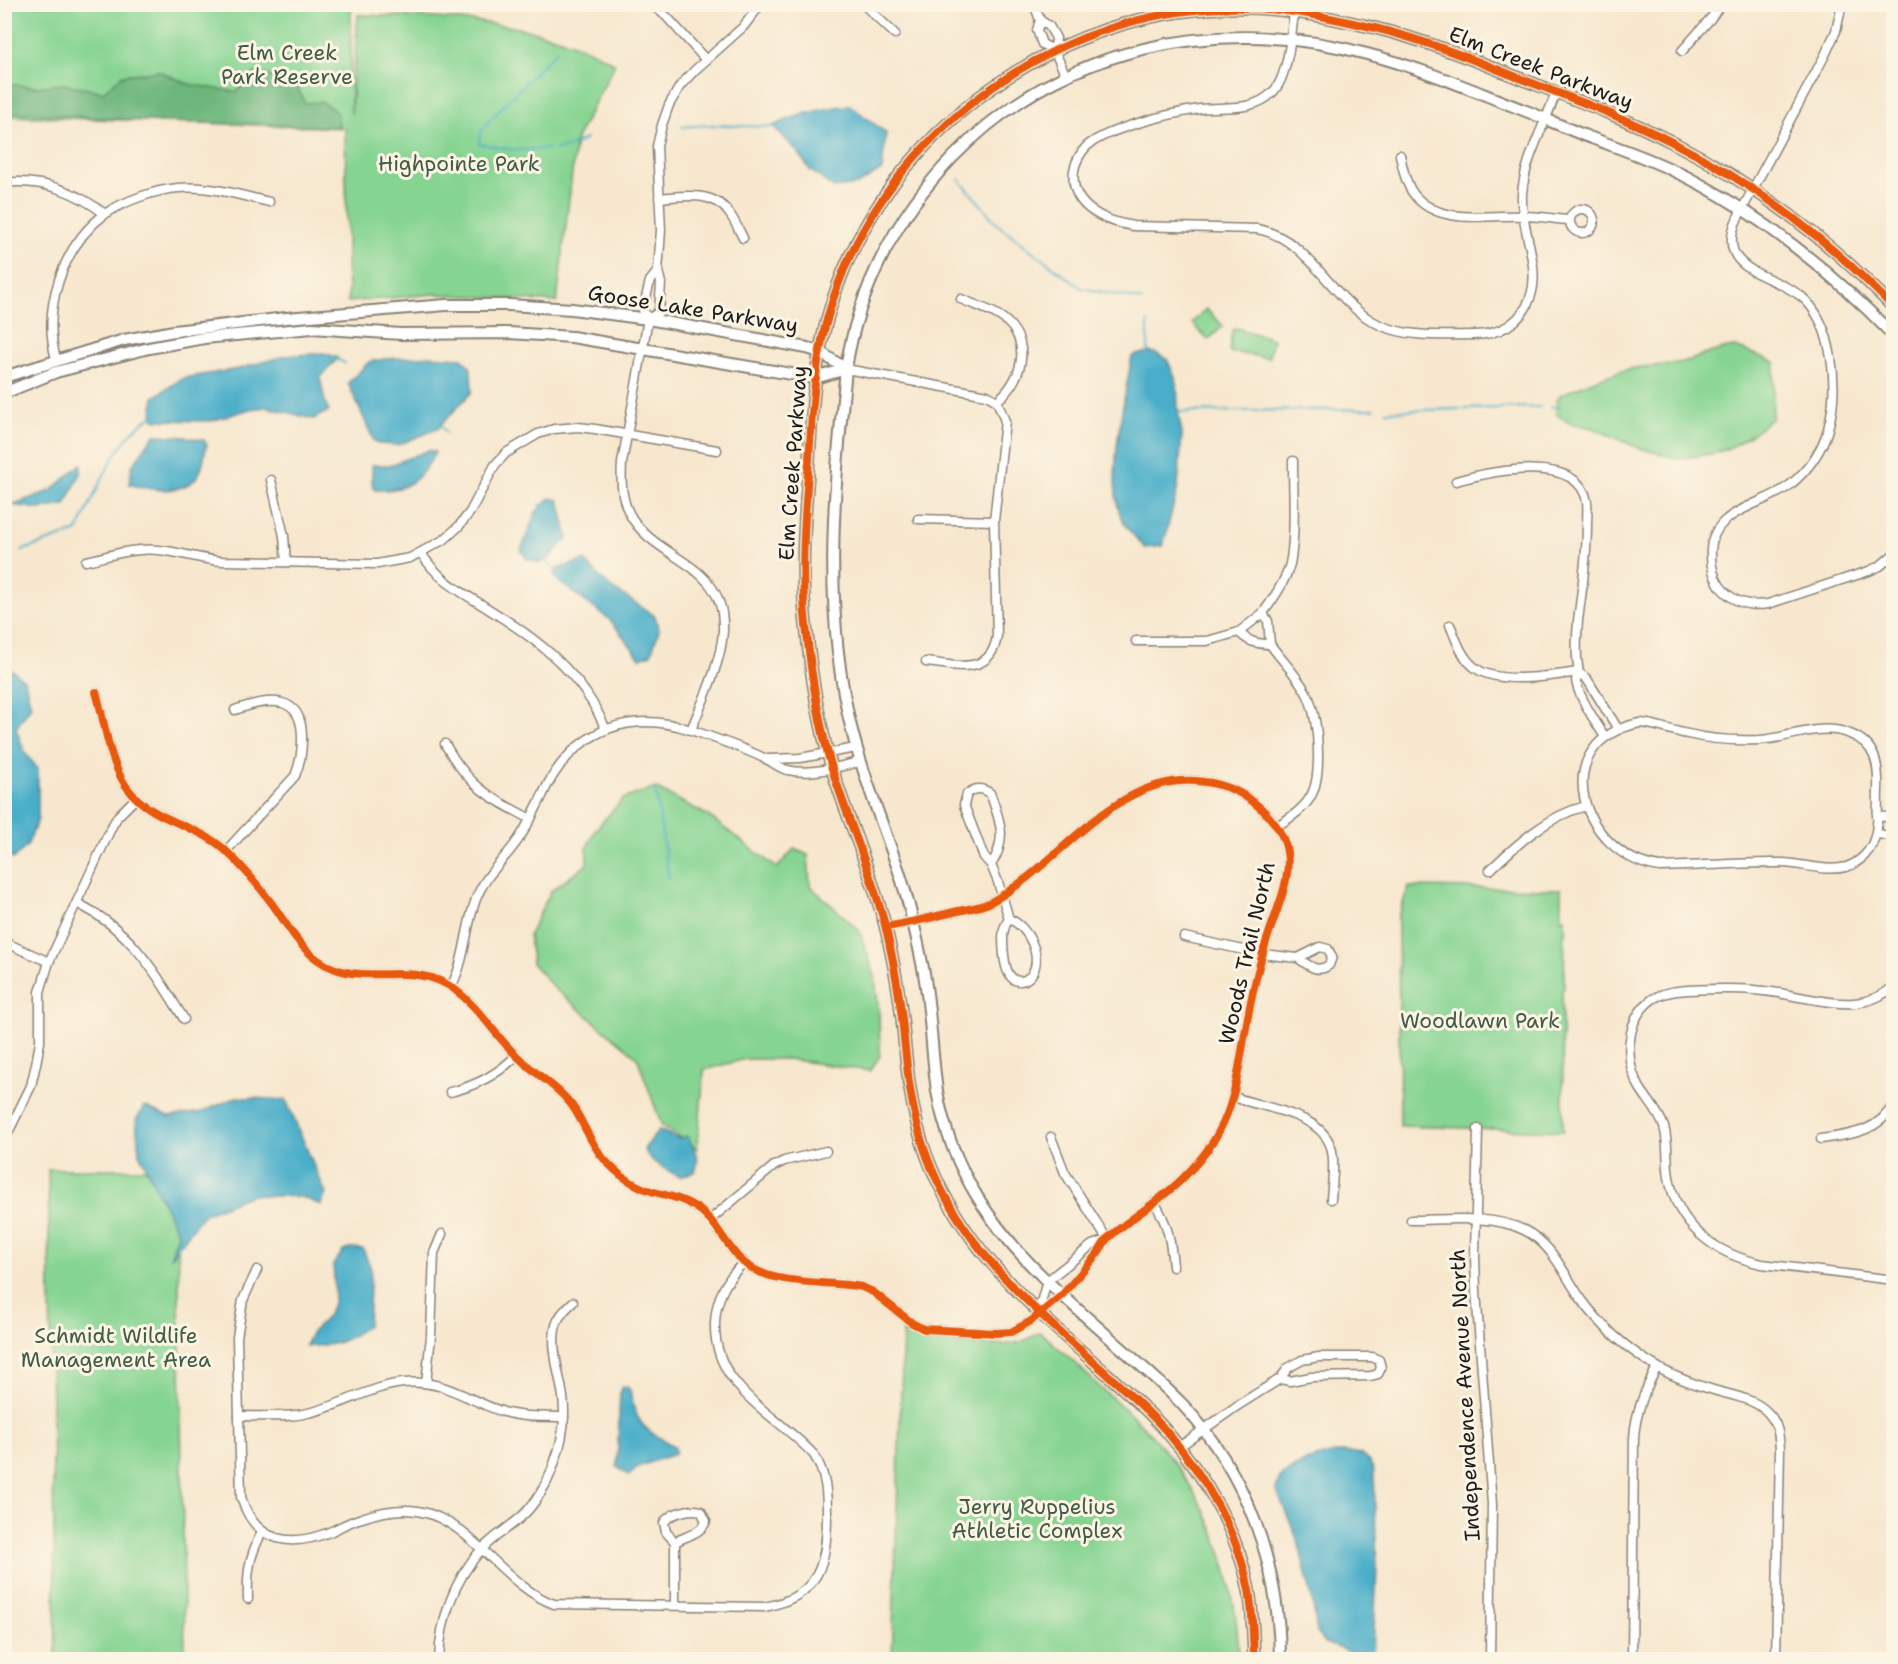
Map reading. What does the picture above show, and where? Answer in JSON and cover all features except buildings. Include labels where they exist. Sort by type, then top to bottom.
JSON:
[{"type":"street","points":[[651,4],[687,37],[706,60]]},
{"type":"street","points":[[648,319],[658,312],[661,283],[658,271],[661,230],[657,146],[669,105],[680,86],[743,27],[761,4]]},
{"type":"street","points":[[863,4],[895,34]]},
{"type":"street","points":[[1034,4],[1040,20],[1049,26],[1056,38],[1054,50],[1066,76]]},
{"type":"street","points":[[1682,51],[1721,4]]},
{"type":"street","points":[[1842,4],[1836,31],[1825,56],[1743,210],[1733,234],[1734,249],[1738,259],[1746,268],[1793,290],[1818,316],[1831,353],[1833,405],[1828,430],[1821,446],[1801,475],[1779,492],[1736,511],[1721,524],[1712,540],[1710,551],[1718,583],[1732,598],[1758,606],[1869,571],[1892,560]]},
{"type":"street","name":"Elm Creek Parkway","points":[[1254,1659],[1250,1596],[1242,1566],[1216,1502],[1193,1466],[1158,1422],[1008,1284],[968,1233],[941,1189],[924,1150],[906,1073],[897,978],[886,927],[828,754],[811,668],[805,619],[804,526],[815,378],[833,301],[849,259],[870,218],[897,177],[919,151],[952,118],[987,90],[1054,50],[1096,33],[1158,16],[1221,8],[1294,8],[1393,32],[1454,52],[1616,116],[1674,143],[1754,190],[1805,227],[1842,258],[1893,308]]},
{"type":"street","points":[[1294,8],[1286,65],[1281,81],[1274,92],[1262,101],[1249,106],[1200,109],[1130,126],[1087,146],[1075,166],[1073,178],[1075,189],[1087,209],[1117,223],[1133,226],[1272,231],[1294,246],[1362,315],[1394,330],[1429,335],[1494,333],[1516,320],[1526,310],[1534,286],[1523,216],[1524,176],[1556,92]]},
{"type":"street","points":[[1040,20],[1037,30],[1042,44],[1054,50]]},
{"type":"street","points":[[1280,1659],[1280,1633],[1268,1555],[1239,1485],[1223,1458],[1184,1406],[1047,1281],[999,1229],[977,1197],[948,1132],[938,1093],[926,989],[913,922],[895,860],[856,748],[842,685],[836,641],[832,592],[835,501],[846,369],[864,298],[877,266],[893,235],[917,199],[964,145],[997,117],[1066,76],[1116,56],[1190,40],[1239,36],[1290,39],[1368,54],[1440,78],[1632,153],[1698,183],[1764,223],[1809,256],[1856,296],[1893,336]]},
{"type":"street","points":[[1400,154],[1404,174],[1417,198],[1447,214],[1569,220]]},
{"type":"street","points":[[4,183],[53,186],[91,202],[105,214]]},
{"type":"street","points":[[56,359],[52,343],[52,322],[54,299],[60,277],[70,256],[84,236],[105,214],[147,195],[179,188],[224,191],[269,202]]},
{"type":"street","points":[[659,198],[706,196],[715,200],[730,213],[743,238]]},
{"type":"street","points":[[658,271],[650,281],[643,310],[648,319],[627,434],[621,481],[623,497],[629,513],[648,538],[688,562],[700,573],[710,585],[722,613],[722,642],[691,730]]},
{"type":"street","points":[[961,299],[997,315],[1016,332],[1018,337],[1022,360],[1019,374],[1013,386],[998,401]]},
{"type":"street","name":"Goose Lake Parkway","points":[[4,377],[56,359],[124,340],[194,327],[414,307],[509,305],[572,309],[648,319],[807,348],[820,352],[846,369]]},
{"type":"street","points":[[4,393],[56,372],[149,348],[204,339],[312,328],[401,334],[509,333],[572,337],[815,378],[846,369],[987,395],[998,401],[1003,412],[1006,430],[1000,459],[994,521],[996,646],[992,654],[983,662],[968,667],[926,662]]},
{"type":"street","points":[[86,561],[144,549],[212,561],[377,564],[410,558],[445,539],[470,512],[495,465],[520,443],[538,434],[554,429],[578,427],[717,450]]},
{"type":"street","points":[[1136,641],[1208,641],[1239,632],[1263,613],[1282,583],[1289,565],[1292,546],[1293,461]]},
{"type":"street","points":[[1456,481],[1509,471],[1532,470],[1565,474],[1580,485],[1587,502],[1587,541],[1577,640],[1576,680],[1584,702],[1605,737]]},
{"type":"street","points":[[271,480],[284,537],[286,562]]},
{"type":"street","points":[[918,519],[994,521]]},
{"type":"street","points":[[421,553],[439,576],[529,634],[553,655],[586,690],[606,730]]},
{"type":"street","points":[[1263,613],[1268,621],[1270,644],[1307,694],[1313,707],[1317,729],[1317,778],[1313,793],[1299,811],[1277,826]]},
{"type":"street","points":[[1450,625],[1468,661],[1474,668],[1484,673],[1541,677],[1578,672],[1587,679],[1618,729]]},
{"type":"street","points":[[1239,632],[1245,639],[1259,644],[1270,644]]},
{"type":"street","points":[[96,692],[115,761],[124,783],[136,798],[162,817],[196,831],[226,851],[307,951],[333,969],[348,972],[418,975],[451,987],[473,1004],[516,1056],[562,1093],[575,1110],[592,1145],[616,1172],[641,1187],[689,1203],[711,1219],[744,1262],[726,1282],[719,1297],[715,1330],[719,1356],[732,1380],[806,1446],[821,1467],[827,1492],[825,1554],[814,1580],[786,1602],[764,1607],[554,1604],[542,1600],[523,1588],[454,1526],[425,1513],[408,1510],[387,1511],[361,1518],[332,1531],[299,1539],[284,1540],[262,1532],[250,1519],[242,1497],[237,1337],[238,1318],[243,1300],[257,1270]]},
{"type":"street","points":[[226,851],[295,776],[302,749],[303,725],[292,706],[271,702],[252,704],[235,710]]},
{"type":"street","points":[[451,987],[464,955],[470,917],[477,897],[488,877],[519,840],[549,784],[572,751],[588,739],[627,723],[666,723],[767,759],[788,770],[808,771],[860,762]]},
{"type":"street","points":[[1640,723],[1652,723],[1687,734],[1737,740],[1763,740],[1812,731],[1836,730],[1849,733],[1868,745],[1875,754],[1878,776],[1875,839],[1866,855],[1846,867],[1784,863],[1732,863],[1660,867],[1640,862],[1613,846],[1602,834],[1586,806],[1583,780],[1585,764],[1596,745],[1618,729],[1640,723]]},
{"type":"street","points":[[445,744],[456,763],[485,794],[531,819]]},
{"type":"street","points":[[767,759],[800,758],[856,748]]},
{"type":"street","name":"Woods Trail North","points":[[886,927],[987,904],[1002,895],[1117,804],[1154,785],[1183,780],[1213,783],[1249,798],[1277,826],[1287,848],[1288,876],[1262,954],[1234,1097],[1218,1135],[1186,1176],[1107,1239],[1092,1245],[1047,1281]]},
{"type":"street","points":[[991,866],[998,855],[1002,838],[998,815],[990,793],[980,788],[966,794],[964,805],[984,857],[991,866],[1009,919]]},
{"type":"street","points":[[4,1141],[31,1086],[40,1042],[40,992],[49,962],[112,826],[118,816],[136,798]]},
{"type":"street","points":[[1490,870],[1551,820],[1565,812],[1586,806]]},
{"type":"street","points":[[1877,816],[1893,818]]},
{"type":"street","points":[[1876,834],[1893,836]]},
{"type":"street","points":[[77,903],[104,919],[135,946],[154,971],[184,1019]]},
{"type":"street","points":[[1009,919],[1016,921],[1026,932],[1034,949],[1035,962],[1032,974],[1020,981],[1012,978],[1007,971],[1004,957],[1004,925],[1009,919]]},
{"type":"street","points":[[1184,937],[1262,954],[1299,958]]},
{"type":"street","points":[[4,942],[49,962]]},
{"type":"street","points":[[1893,986],[1875,998],[1841,1005],[1787,994],[1750,990],[1711,988],[1662,994],[1651,999],[1637,1016],[1630,1037],[1629,1054],[1633,1074],[1664,1125],[1667,1139],[1668,1174],[1673,1195],[1693,1228],[1707,1241],[1724,1253],[1742,1260],[1893,1280]]},
{"type":"street","points":[[450,1092],[465,1089],[488,1078],[516,1056]]},
{"type":"street","points":[[1234,1097],[1309,1121],[1323,1132],[1332,1151],[1331,1199]]},
{"type":"street","points":[[1821,1139],[1861,1132],[1882,1119],[1893,1103]]},
{"type":"street","name":"Independence Avenue North","points":[[1478,1129],[1475,1220],[1476,1291],[1491,1504],[1490,1659]]},
{"type":"street","points":[[1050,1137],[1065,1173],[1107,1239]]},
{"type":"street","points":[[711,1219],[774,1166],[784,1161],[826,1151]]},
{"type":"street","points":[[1154,1202],[1170,1234],[1173,1267]]},
{"type":"street","points":[[1411,1220],[1475,1220],[1507,1224],[1537,1237],[1549,1248],[1582,1300],[1617,1338],[1657,1367],[1683,1380],[1759,1405],[1769,1413],[1776,1424],[1780,1448],[1776,1659]]},
{"type":"street","points":[[426,1383],[431,1336],[434,1253],[442,1234]]},
{"type":"street","name":"Woods Trail North","points":[[744,1262],[753,1269],[768,1275],[862,1287],[873,1292],[912,1323],[924,1329],[996,1333],[1011,1332],[1031,1321],[1062,1295],[1107,1239]]},
{"type":"street","points":[[1038,1313],[1047,1281]]},
{"type":"street","points":[[439,1659],[443,1622],[460,1580],[482,1550],[521,1517],[546,1484],[559,1450],[564,1417],[563,1396],[555,1351],[555,1332],[558,1319],[573,1302]]},
{"type":"street","points":[[1179,1447],[1280,1379],[1288,1368],[1302,1360],[1319,1357],[1372,1357],[1379,1360],[1381,1368],[1378,1374],[1371,1376],[1311,1377],[1290,1381],[1280,1379]]},
{"type":"street","points":[[1632,1659],[1634,1437],[1640,1402],[1657,1367]]},
{"type":"street","points":[[239,1416],[308,1413],[387,1386],[426,1383],[456,1390],[507,1413],[564,1417]]},
{"type":"street","points":[[675,1542],[704,1527],[706,1521],[701,1511],[695,1509],[666,1519],[664,1528],[675,1542],[675,1605]]},
{"type":"street","points":[[248,1599],[249,1563],[252,1551],[262,1532]]},
{"type":"green space","name":"Highpointe Park","points":[[5,5],[351,5],[351,114],[358,15],[423,17],[490,23],[523,29],[555,37],[615,64],[576,139],[557,302],[435,294],[348,302],[345,128],[5,116]]},
{"type":"green space","points":[[159,71],[188,84],[235,92],[255,73],[294,81],[305,103],[322,102],[338,113],[339,127],[164,122],[5,112],[5,84],[37,87],[64,84],[103,92],[123,75]]},
{"type":"green space","points":[[1206,309],[1223,326],[1208,340],[1192,323]]},
{"type":"green space","points":[[1236,328],[1273,339],[1269,358],[1229,352],[1232,331]]},
{"type":"green space","points":[[1735,347],[1775,362],[1772,418],[1751,435],[1716,453],[1679,459],[1639,448],[1593,428],[1569,423],[1556,414],[1557,400],[1560,395],[1617,372],[1678,363]]},
{"type":"green space","points":[[655,788],[707,815],[777,868],[794,849],[808,855],[810,886],[859,930],[875,977],[880,1056],[870,1071],[787,1059],[745,1059],[704,1070],[697,1149],[662,1126],[637,1057],[555,989],[532,963],[529,935],[551,891],[587,864],[587,847],[596,829],[623,799]]},
{"type":"green space","name":"Woodlawn Park","points":[[1409,887],[1561,889],[1561,919],[1565,918],[1564,988],[1562,990],[1563,1131],[1400,1126],[1398,917]]},
{"type":"green space","name":"Schmidt Wildlife Management Area","points":[[48,1169],[177,1169],[185,1659],[56,1659]]},
{"type":"green space","name":"Jerry Ruppelius Athletic Complex","points":[[903,1331],[920,1339],[938,1342],[997,1345],[1018,1343],[1040,1332],[1139,1423],[1172,1459],[1190,1485],[1216,1539],[1226,1567],[1232,1597],[1239,1659],[892,1659]]},
{"type":"water","points":[[850,105],[886,133],[882,170],[857,185],[834,188],[810,170],[796,150],[773,126],[811,112]]},
{"type":"water","points":[[1148,352],[1167,359],[1177,382],[1178,412],[1182,434],[1178,487],[1163,546],[1145,548],[1124,523],[1118,507],[1115,465],[1132,356]]},
{"type":"water","points":[[324,353],[338,358],[320,378],[329,411],[313,419],[267,407],[250,409],[211,421],[156,420],[152,416],[154,397],[183,378],[238,369],[284,356]]},
{"type":"water","points":[[431,356],[462,358],[471,368],[472,392],[437,429],[398,445],[378,444],[373,439],[348,383],[369,362]]},
{"type":"water","points":[[154,435],[204,440],[207,445],[197,477],[183,487],[165,490],[129,484],[132,466]]},
{"type":"water","points":[[429,450],[435,452],[430,462],[412,482],[396,489],[375,490],[372,483],[372,465],[390,465]]},
{"type":"water","points":[[81,464],[81,473],[65,505],[39,509],[12,505],[52,490]]},
{"type":"water","points":[[550,498],[559,500],[568,538],[548,559],[539,563],[527,559],[521,550],[536,512]]},
{"type":"water","points":[[584,560],[609,586],[655,616],[659,630],[651,654],[640,658],[610,620],[558,581],[554,574],[557,569]]},
{"type":"water","points":[[4,663],[25,681],[31,706],[16,728],[25,753],[38,769],[38,819],[27,846],[13,859],[4,851]]},
{"type":"water","points":[[236,1097],[286,1100],[326,1194],[321,1205],[301,1197],[251,1195],[204,1214],[170,1258],[178,1234],[139,1153],[136,1120],[144,1106],[169,1117],[202,1112]]},
{"type":"water","points":[[659,1130],[679,1139],[687,1136],[697,1158],[695,1172],[680,1177],[659,1166],[650,1158],[644,1149]]},
{"type":"water","points":[[351,1248],[363,1249],[371,1269],[368,1325],[353,1336],[339,1342],[306,1346],[309,1336],[327,1316],[334,1300],[333,1265],[343,1251]]},
{"type":"water","points":[[622,1386],[630,1390],[635,1412],[644,1426],[675,1447],[675,1454],[637,1467],[629,1476],[617,1467]]},
{"type":"water","points":[[1334,1453],[1358,1453],[1366,1458],[1374,1471],[1377,1568],[1373,1655],[1366,1659],[1324,1642],[1317,1634],[1312,1598],[1298,1541],[1276,1489],[1280,1477],[1306,1461]]},
{"type":"waterway","points":[[547,149],[516,150],[479,144],[481,132],[488,122],[556,51]]},
{"type":"waterway","points":[[682,127],[708,125],[775,127]]},
{"type":"waterway","points":[[555,149],[565,148],[586,139]]},
{"type":"waterway","points":[[959,179],[998,225],[1081,288],[1142,300]]},
{"type":"waterway","points":[[1148,322],[1148,354]]},
{"type":"waterway","points":[[336,359],[345,363]]},
{"type":"waterway","points":[[1386,411],[1540,407]]},
{"type":"waterway","points":[[1550,407],[1561,407]]},
{"type":"waterway","points":[[1176,412],[1374,409]]},
{"type":"waterway","points":[[21,551],[77,531],[118,451],[140,424],[154,415]]},
{"type":"waterway","points":[[441,425],[446,433]]},
{"type":"waterway","points":[[540,504],[540,510]]},
{"type":"waterway","points":[[544,560],[559,571]]},
{"type":"waterway","points":[[655,788],[669,879]]},
{"type":"cycle path","points":[[1254,1660],[1251,1607],[1244,1568],[1228,1526],[1207,1486],[1181,1449],[1153,1417],[1026,1300],[978,1246],[957,1217],[939,1185],[920,1136],[910,1090],[900,1004],[890,945],[876,893],[834,775],[824,738],[813,682],[804,604],[805,521],[815,386],[828,314],[850,256],[879,204],[914,158],[956,116],[1003,80],[1054,51],[1108,29],[1165,14],[1243,8],[1300,13],[1412,38],[1577,100],[1653,133],[1703,158],[1762,195],[1818,237],[1894,308]]},
{"type":"cycle path","points":[[96,692],[111,752],[126,786],[148,808],[200,833],[225,850],[256,883],[306,950],[323,963],[348,972],[424,976],[454,989],[472,1005],[525,1064],[556,1088],[569,1102],[595,1147],[614,1169],[637,1186],[681,1200],[699,1210],[713,1223],[742,1261],[754,1269],[783,1279],[862,1287],[873,1292],[912,1323],[924,1329],[1011,1332],[1031,1321],[1062,1295],[1107,1239],[1177,1184],[1202,1158],[1214,1141],[1230,1107],[1257,974],[1283,893],[1288,855],[1283,837],[1271,819],[1252,801],[1236,791],[1205,782],[1173,782],[1144,790],[1117,804],[1091,823],[1041,867],[989,903],[886,927]]},
{"type":"park label","name":"Elm Creek Park Reserve","points":[[287,65]]}]
